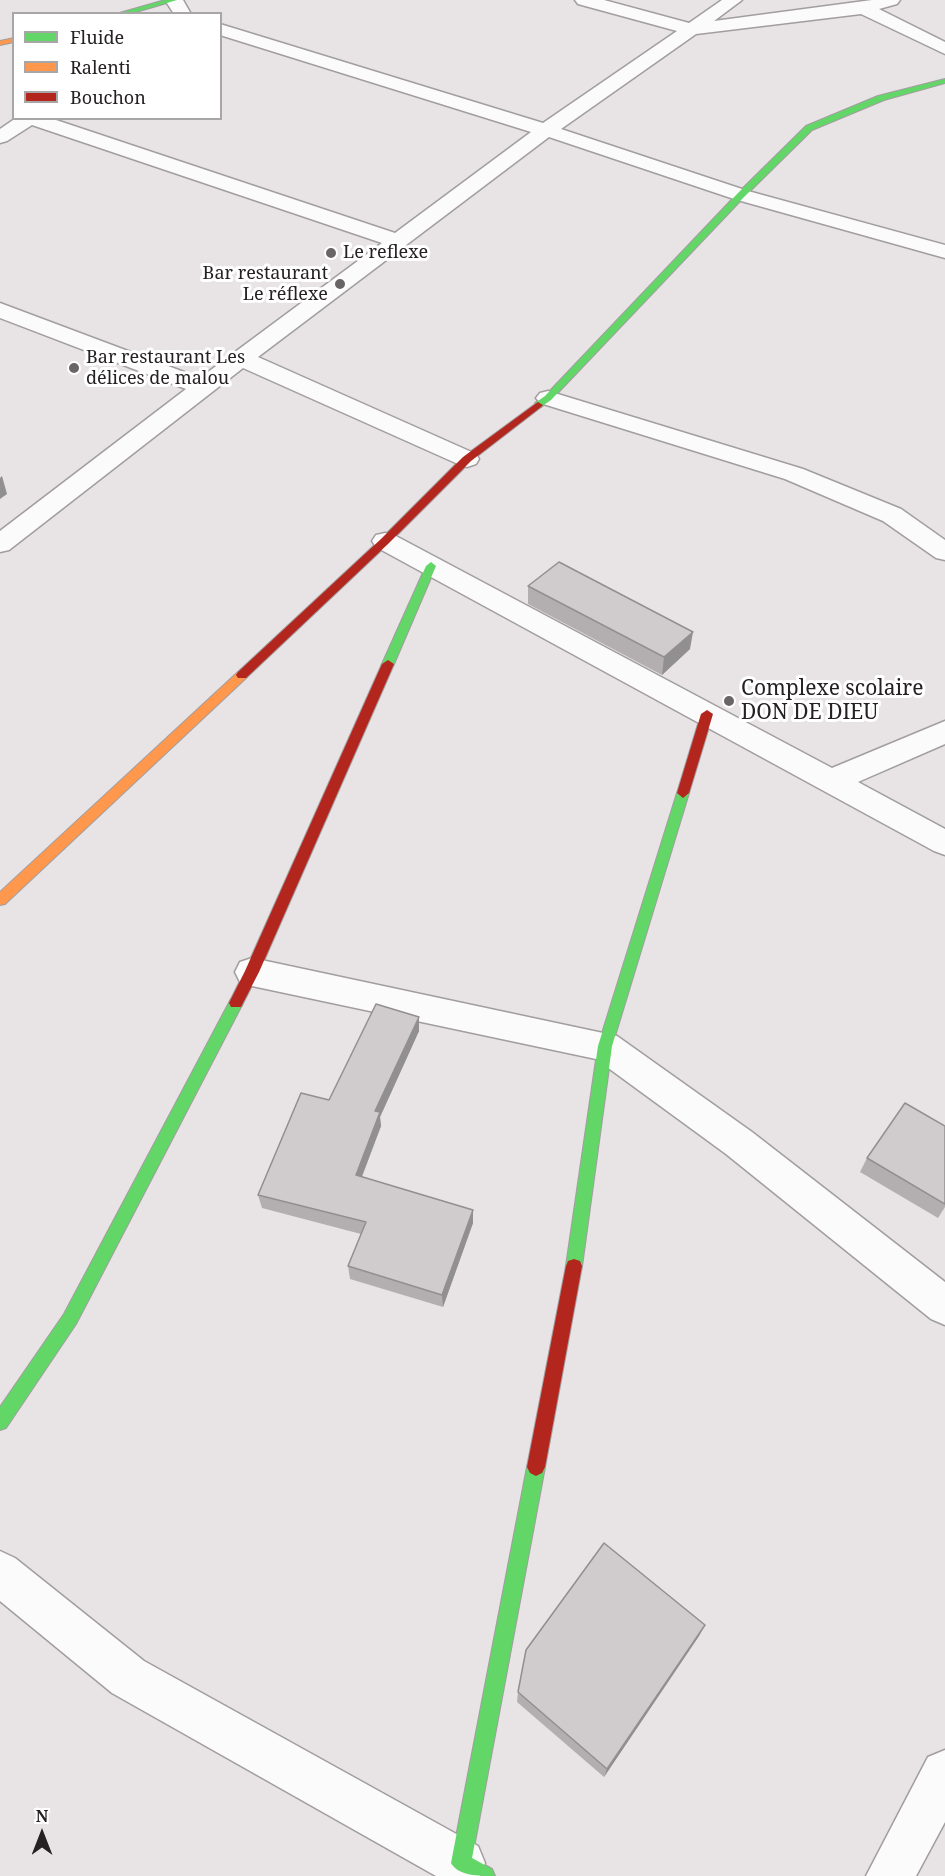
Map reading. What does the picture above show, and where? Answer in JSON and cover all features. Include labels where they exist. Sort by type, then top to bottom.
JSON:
[{"type":"street","points":[[127,12],[173,0]]},
{"type":"street","points":[[584,0],[692,29],[863,8],[891,0]]},
{"type":"street","points":[[0,544],[203,387],[546,130],[733,0]]},
{"type":"street","points":[[863,8],[945,49]]},
{"type":"street","points":[[222,30],[546,130],[741,195],[945,252]]},
{"type":"street","points":[[0,900],[385,541],[467,459],[548,398],[741,195],[809,128],[882,98],[945,81]]},
{"type":"street","points":[[0,137],[27,120]]},
{"type":"street","points":[[32,120],[398,241]]},
{"type":"street","points":[[0,310],[203,387]]},
{"type":"street","points":[[243,359],[467,459]]},
{"type":"street","points":[[548,398],[794,474],[892,515],[945,552]]},
{"type":"street","points":[[385,541],[945,843]]},
{"type":"street","points":[[0,1422],[69,1319],[252,972],[431,566]]},
{"type":"street","points":[[0,1573],[128,1677],[473,1870],[574,1269],[605,1046],[707,714]]},
{"type":"street","points":[[831,781],[945,732]]},
{"type":"street","points":[[252,972],[605,1046],[739,1143],[945,1306]]},
{"type":"street","points":[[890,1876],[945,1774]]},
{"type":"building","points":[[559,562],[693,632],[664,657],[528,586]]},
{"type":"building","points":[[376,1004],[419,1017],[375,1111],[380,1112],[356,1175],[473,1210],[442,1295],[348,1266],[366,1222],[258,1195],[301,1093],[329,1100]]},
{"type":"building","points":[[905,1103],[945,1126],[945,1204],[867,1158]]},
{"type":"building","points":[[604,1543],[705,1625],[607,1769],[518,1692],[526,1650]]},
{"type":"traffic: fast","points":[[127,12],[173,0]]},
{"type":"traffic: fast","points":[[538,405],[548,398],[741,195],[809,128],[881,98],[945,81]]},
{"type":"traffic: fast","points":[[388,664],[431,566]]},
{"type":"traffic: fast","points":[[574,1266],[605,1046],[683,793]]},
{"type":"traffic: fast","points":[[0,1422],[70,1319],[236,1003]]},
{"type":"traffic: fast","points":[[485,1876],[461,1863],[536,1467]]},
{"type":"traffic: slow","points":[[0,43],[12,40]]},
{"type":"traffic: slow","points":[[0,900],[242,675]]},
{"type":"traffic: jam","points":[[242,675],[385,541],[467,459],[538,405]]},
{"type":"traffic: jam","points":[[236,1003],[252,972],[388,664]]},
{"type":"traffic: jam","points":[[683,793],[707,714]]},
{"type":"traffic: jam","points":[[536,1467],[574,1266]]},
{"type":"place","name":"Le reflexe","points":[[331,253]]},
{"type":"place","name":"Bar restaurant Le réflexe","points":[[340,284]]},
{"type":"place","name":"Bar restaurant Les délices de malou","points":[[74,368]]},
{"type":"place","name":"Complexe scolaire DON DE DIEU","points":[[729,701]]}]
